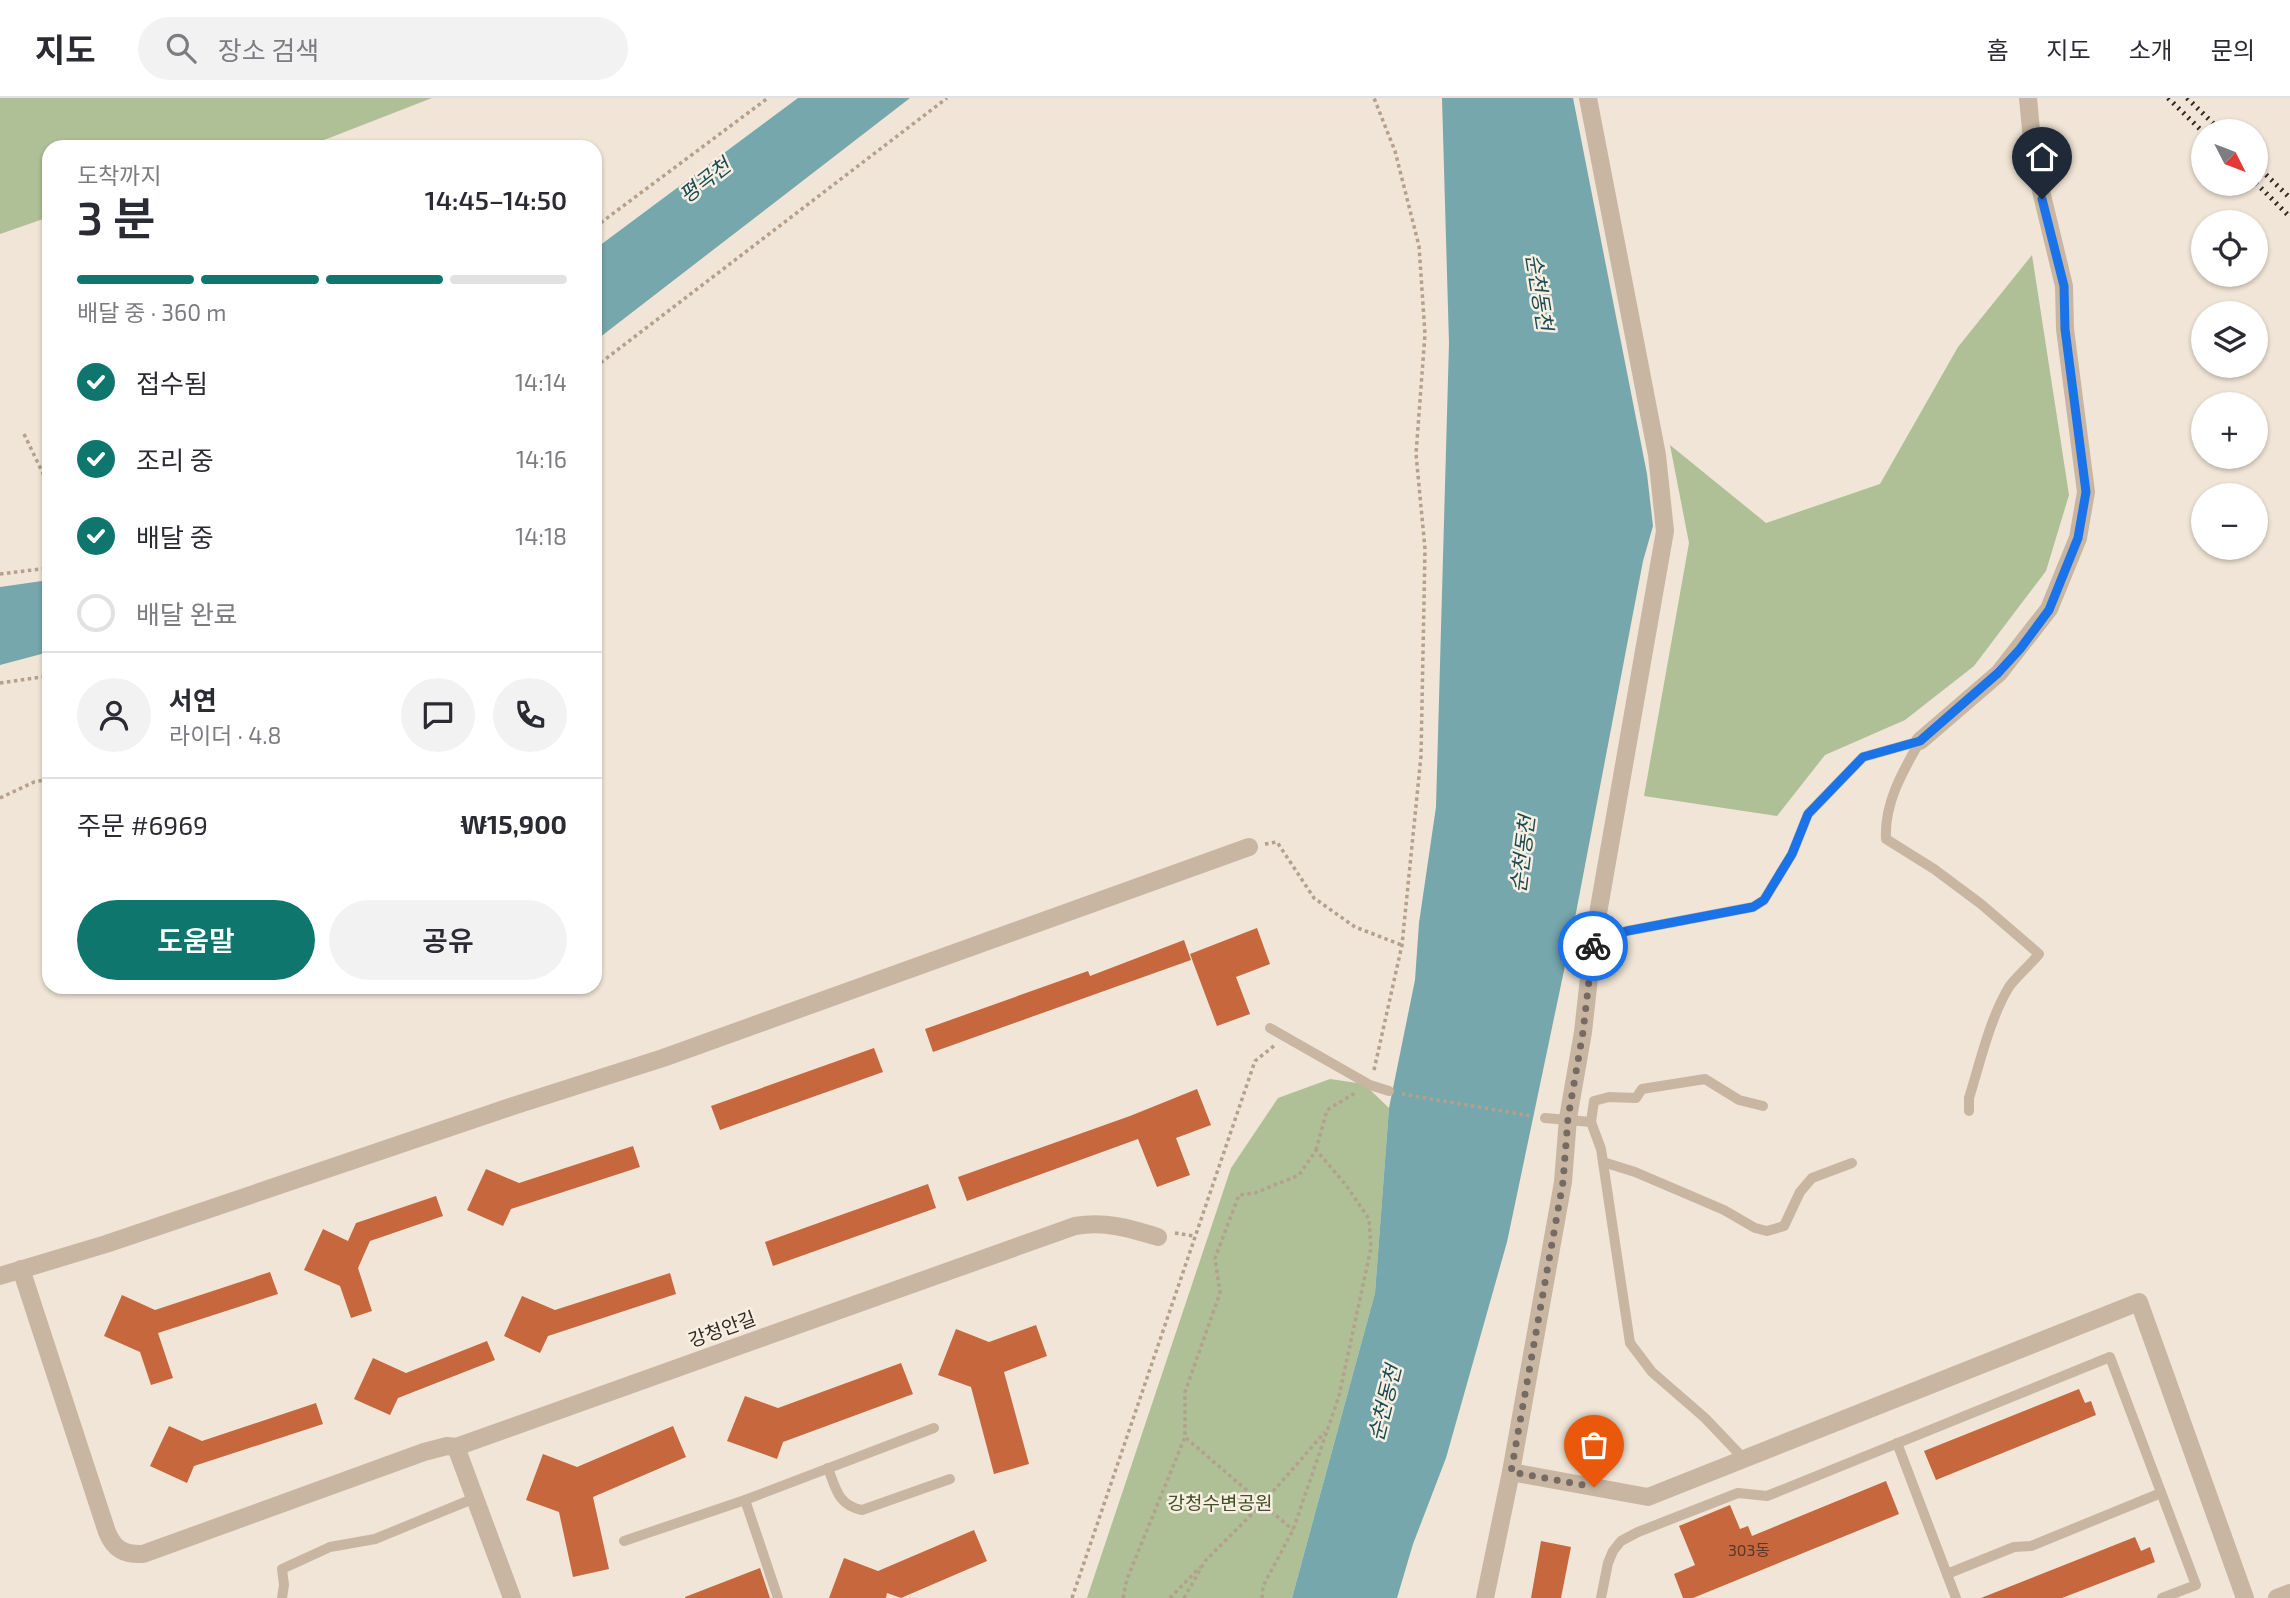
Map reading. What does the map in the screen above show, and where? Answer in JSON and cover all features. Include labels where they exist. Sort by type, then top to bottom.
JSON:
[{"type":"street","points":[[1485,1598],[1511,1472],[1563,1182],[1568,1118],[1583,1032],[1593,942],[1665,531],[1657,455],[1588,98]]},
{"type":"street","points":[[1920,741],[1998,673],[2049,610],[2078,538],[2086,492],[2065,329],[2064,286],[2034,162],[2028,98]]},
{"type":"street","points":[[0,1276],[106,1244],[499,1110],[663,1058],[1249,847]]},
{"type":"street","name":"강청안길","points":[[20,1269],[112,1544],[132,1554],[143,1554],[424,1452],[447,1446],[456,1447],[1075,1226],[1098,1223],[1121,1226],[1158,1237]]},
{"type":"street","points":[[1511,1472],[1648,1497],[2139,1302],[2245,1598]]},
{"type":"street","points":[[456,1447],[512,1598]]},
{"type":"street","points":[[2277,1598],[2290,1593]]},
{"type":"lane","points":[[1593,942],[1627,931],[1753,907],[1764,900],[1792,854],[1808,814],[1863,757],[1920,741]]},
{"type":"lane","points":[[1920,741],[1901,774],[1892,799],[1885,827],[1886,839],[1934,869],[1981,904],[2039,954],[2011,985],[2000,1004],[1969,1098],[1969,1111]]},
{"type":"lane","points":[[1270,1028],[1370,1085],[1389,1091]]},
{"type":"lane","points":[[1745,1460],[1705,1418],[1652,1373],[1630,1343],[1601,1149],[1591,1122],[1594,1101],[1609,1097],[1636,1098],[1642,1088],[1705,1079],[1739,1100],[1763,1106]]},
{"type":"lane","points":[[1545,1118],[1591,1122]]},
{"type":"lane","points":[[1603,1162],[1635,1171],[1724,1210],[1755,1228],[1767,1231],[1784,1226],[1800,1192],[1812,1178],[1852,1163]]},
{"type":"lane","points":[[1601,1598],[1613,1551],[1629,1536],[1738,1493],[1767,1496],[2110,1357],[2196,1585],[2162,1598]]},
{"type":"lane","points":[[624,1541],[745,1500],[934,1427]]},
{"type":"lane","points":[[1897,1443],[1956,1598]]},
{"type":"lane","points":[[828,1468],[838,1495],[849,1507],[862,1510],[950,1479]]},
{"type":"lane","points":[[1947,1574],[2014,1547],[2031,1546],[2161,1493]]},
{"type":"lane","points":[[282,1598],[282,1569],[330,1547],[375,1539],[475,1498]]},
{"type":"lane","points":[[745,1500],[778,1598]]},
{"type":"path","points":[[602,222],[768,98]]},
{"type":"path","points":[[602,362],[947,98]]},
{"type":"path","points":[[1123,1598],[1127,1579],[1185,1437],[1185,1392],[1220,1293],[1215,1258],[1239,1195],[1255,1193],[1299,1175],[1316,1150],[1326,1110],[1370,1085],[1402,944],[1421,757],[1424,549],[1416,454],[1425,334],[1419,246],[1395,151],[1374,98]]},
{"type":"path","points":[[24,434],[42,471]]},
{"type":"path","points":[[0,573],[42,569]]},
{"type":"path","points":[[0,683],[42,677]]},
{"type":"path","points":[[0,798],[42,780]]},
{"type":"path","points":[[1249,847],[1277,842],[1314,898],[1355,927],[1402,944]]},
{"type":"path","points":[[1072,1598],[1255,1061],[1287,1036]]},
{"type":"path","points":[[1389,1091],[1545,1118]]},
{"type":"path","points":[[1262,1598],[1263,1586],[1293,1530],[1339,1396],[1371,1248],[1368,1219],[1346,1185],[1316,1150]]},
{"type":"path","points":[[1170,1598],[1262,1504],[1328,1428]]},
{"type":"path","points":[[1185,1437],[1293,1530]]},
{"type":"path","points":[[1184,1598],[1205,1561]]},
{"type":"green space","points":[[0,98],[432,98],[324,140],[42,140],[42,219],[0,234]]},
{"type":"green space","points":[[2032,255],[2069,495],[2046,571],[1974,666],[1905,720],[1825,755],[1777,816],[1644,796],[1689,543],[1670,445],[1766,523],[1880,484],[1958,347]]},
{"type":"green space","name":"강청수변공원","points":[[1330,1079],[1364,1084],[1389,1108],[1375,1293],[1292,1598],[1087,1598],[1231,1168],[1278,1098]]},
{"type":"water","name":"평곡천","points":[[798,98],[910,98],[602,336],[602,244]]},
{"type":"water","name":"순천동천","points":[[1442,98],[1573,98],[1647,474],[1653,526],[1643,561],[1575,918],[1507,1242],[1446,1458],[1413,1544],[1397,1598],[1292,1598],[1375,1293],[1389,1108],[1415,980],[1419,923],[1436,807],[1449,343]]},
{"type":"water","points":[[42,581],[42,654],[0,665],[0,587]]},
{"type":"building","points":[[1257,928],[1270,964],[1236,977],[1250,1014],[1217,1026],[1190,954]]},
{"type":"building","points":[[1184,940],[1191,960],[933,1052],[925,1029],[1088,971],[1090,976]]},
{"type":"building","points":[[874,1048],[883,1072],[720,1130],[711,1106]]},
{"type":"building","points":[[1197,1089],[1211,1125],[1176,1138],[1190,1175],[1157,1187],[1138,1139],[967,1201],[958,1177],[1130,1116]]},
{"type":"building","points":[[633,1146],[640,1167],[511,1209],[503,1226],[467,1210],[486,1169],[519,1183]]},
{"type":"building","points":[[928,1184],[936,1208],[773,1266],[765,1242]]},
{"type":"building","points":[[436,1196],[443,1216],[370,1241],[358,1268],[372,1311],[351,1318],[340,1286],[304,1270],[323,1229],[348,1241],[356,1223]]},
{"type":"building","points":[[270,1272],[278,1294],[158,1333],[173,1378],[151,1385],[140,1352],[104,1336],[122,1295],[155,1310]]},
{"type":"building","points":[[670,1273],[676,1294],[548,1336],[540,1353],[504,1336],[522,1296],[555,1310]]},
{"type":"building","points":[[1036,1325],[1047,1356],[1004,1372],[1029,1464],[994,1474],[971,1387],[938,1375],[956,1329],[989,1342]]},
{"type":"building","points":[[487,1341],[495,1360],[398,1398],[390,1415],[354,1399],[373,1358],[406,1373]]},
{"type":"building","points":[[901,1363],[913,1394],[783,1442],[777,1459],[727,1441],[745,1396],[778,1408]]},
{"type":"building","points":[[2079,1389],[2085,1403],[2091,1401],[2096,1415],[1936,1480],[1924,1451]]},
{"type":"building","points":[[316,1403],[323,1424],[194,1466],[187,1483],[150,1466],[169,1426],[202,1441]]},
{"type":"building","points":[[673,1426],[686,1457],[593,1497],[609,1569],[573,1577],[559,1512],[526,1500],[543,1454],[577,1467]]},
{"type":"building","points":[[1886,1481],[1899,1514],[1693,1598],[1683,1598],[1674,1574],[1695,1565],[1679,1526],[1730,1505],[1740,1529],[1748,1526],[1752,1536]]},
{"type":"building","points":[[974,1530],[987,1561],[901,1598],[887,1593],[886,1598],[829,1598],[844,1558],[878,1571]]},
{"type":"building","points":[[2135,1537],[2141,1551],[2150,1547],[2155,1562],[2062,1598],[1981,1598]]},
{"type":"building","points":[[1541,1541],[1571,1547],[1561,1598],[1531,1598]]},
{"type":"building","points":[[760,1568],[770,1598],[685,1598],[685,1597]]},
{"type":"railway","points":[[2168,98],[2191,120]]},
{"type":"railway","points":[[2187,98],[2209,119]]},
{"type":"railway","points":[[2268,177],[2290,198]]},
{"type":"railway","points":[[2268,195],[2290,217]]},
{"type":"way so far","points":[[1593,946],[1583,1032],[1568,1118],[1563,1182],[1511,1472],[1594,1487]]},
{"type":"route","points":[[1593,946],[1593,942],[1627,931],[1753,907],[1764,900],[1792,854],[1808,814],[1863,757],[1920,741],[1998,673],[2049,610],[2078,538],[2086,492],[2065,329],[2064,286],[2042,199]]}]
